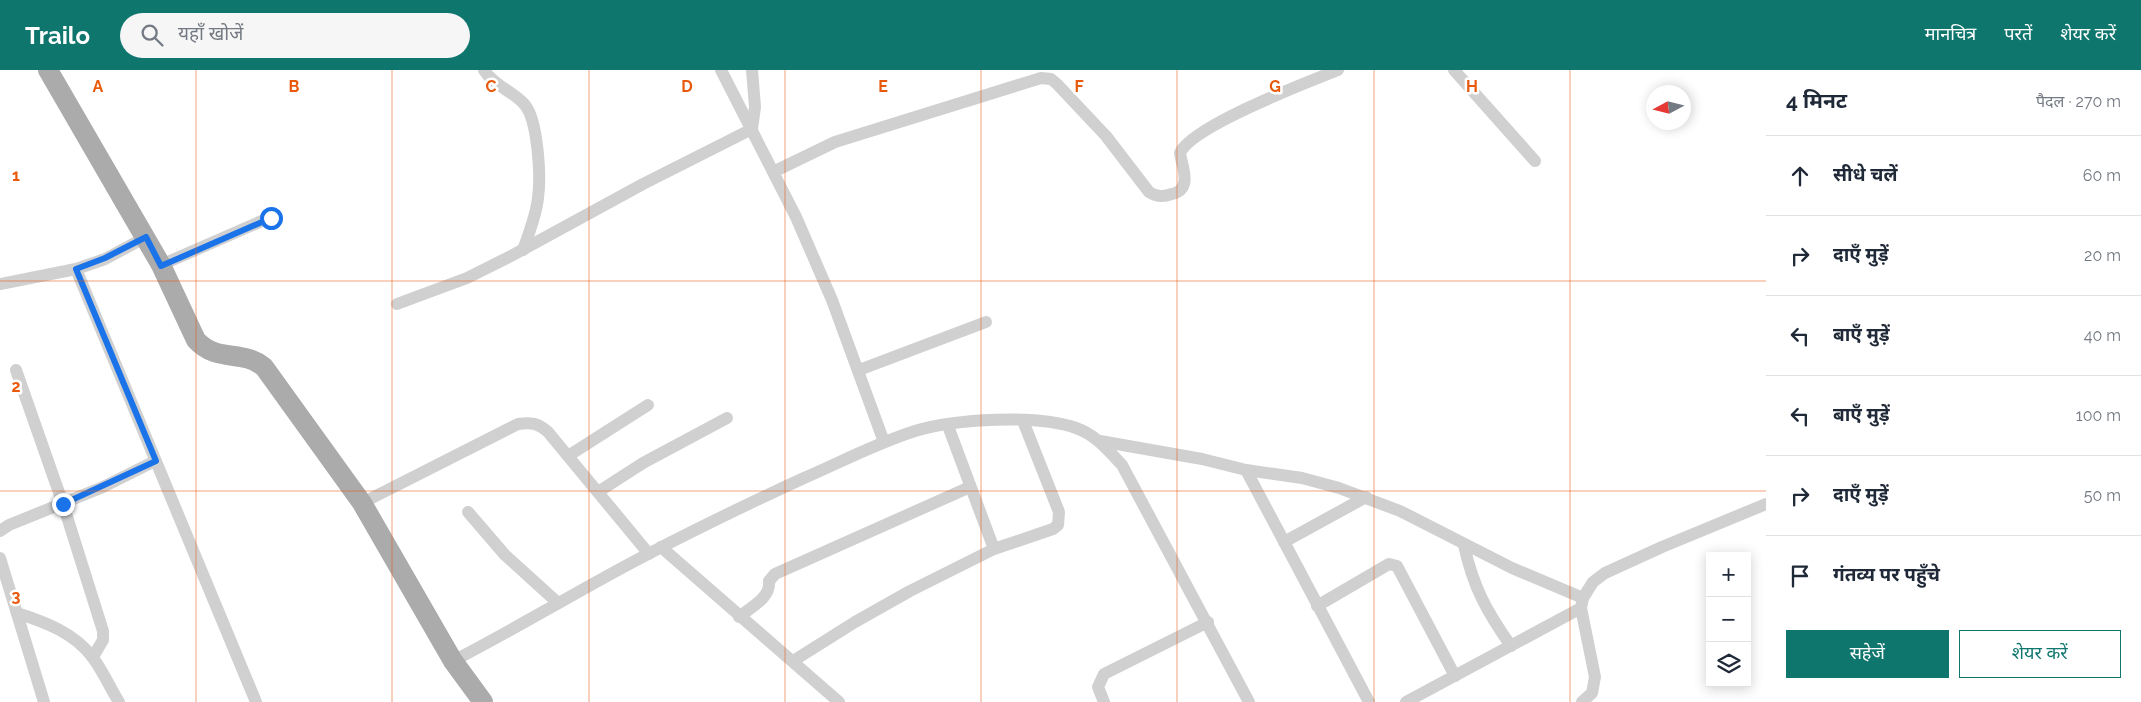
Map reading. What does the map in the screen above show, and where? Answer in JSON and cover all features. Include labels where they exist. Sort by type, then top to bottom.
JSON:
[{"type":"main road","points":[[48,70],[146,237],[196,340],[205,350],[214,354],[247,358],[264,367],[362,503],[453,661],[483,702]]},
{"type":"street","points":[[484,70],[497,84],[523,103],[530,113],[535,129],[539,196],[523,250]]},
{"type":"street","points":[[721,70],[774,172],[832,300],[884,442]]},
{"type":"street","points":[[752,70],[754,107],[752,129]]},
{"type":"street","points":[[774,172],[835,142],[1041,78],[1051,79],[1063,90],[1106,136],[1149,192],[1156,196],[1165,196],[1178,193],[1184,188],[1185,172],[1180,153],[1188,144],[1214,125],[1287,90],[1338,70]]},
{"type":"street","points":[[1454,70],[1535,161]]},
{"type":"street","points":[[397,304],[467,278],[523,250],[643,184],[752,129]]},
{"type":"street","points":[[161,266],[271,218]]},
{"type":"street","points":[[0,284],[76,269],[105,258],[146,237]]},
{"type":"street","points":[[76,269],[256,702]]},
{"type":"street","points":[[859,370],[986,322]]},
{"type":"street","points":[[16,370],[63,504],[103,631],[103,640],[93,657]]},
{"type":"street","points":[[568,456],[648,404]]},
{"type":"street","points":[[598,492],[643,463],[727,418]]},
{"type":"street","points":[[453,661],[661,547],[761,498],[884,442],[917,431],[989,420],[1053,422],[1076,428],[1100,441],[1202,459],[1246,470],[1302,478],[1366,497],[1400,511],[1582,603]]},
{"type":"street","points":[[793,661],[879,609],[994,549],[1053,529],[1058,525],[1060,520],[1059,512],[1023,420]]},
{"type":"street","points":[[362,503],[518,424],[530,422],[539,424],[568,456],[649,554]]},
{"type":"street","points":[[948,426],[994,549]]},
{"type":"street","points":[[1100,441],[1122,465],[1208,622],[1249,702]]},
{"type":"street","points":[[0,531],[9,525],[63,504],[156,461]]},
{"type":"street","points":[[1246,470],[1370,702]]},
{"type":"street","points":[[739,617],[765,597],[769,589],[769,581],[775,574],[970,487]]},
{"type":"street","points":[[1284,542],[1366,497]]},
{"type":"street","points":[[1406,702],[1511,646],[1582,603],[1593,582],[1606,573],[1662,546],[1766,504]]},
{"type":"street","points":[[468,512],[505,555],[558,603]]},
{"type":"street","points":[[1464,545],[1478,594],[1489,615],[1511,646]]},
{"type":"street","points":[[661,547],[739,617],[839,702]]},
{"type":"street","points":[[0,558],[44,702]]},
{"type":"street","points":[[1317,606],[1389,564],[1397,566],[1455,676]]},
{"type":"street","points":[[1582,603],[1595,677],[1592,694],[1582,702]]},
{"type":"street","points":[[17,613],[48,623],[71,637],[93,657],[119,702]]},
{"type":"street","points":[[1104,702],[1098,687],[1104,674],[1208,622]]},
{"type":"route","points":[[63,504],[156,461],[76,269],[105,258],[146,237],[161,266],[218,239],[271,218]]}]
